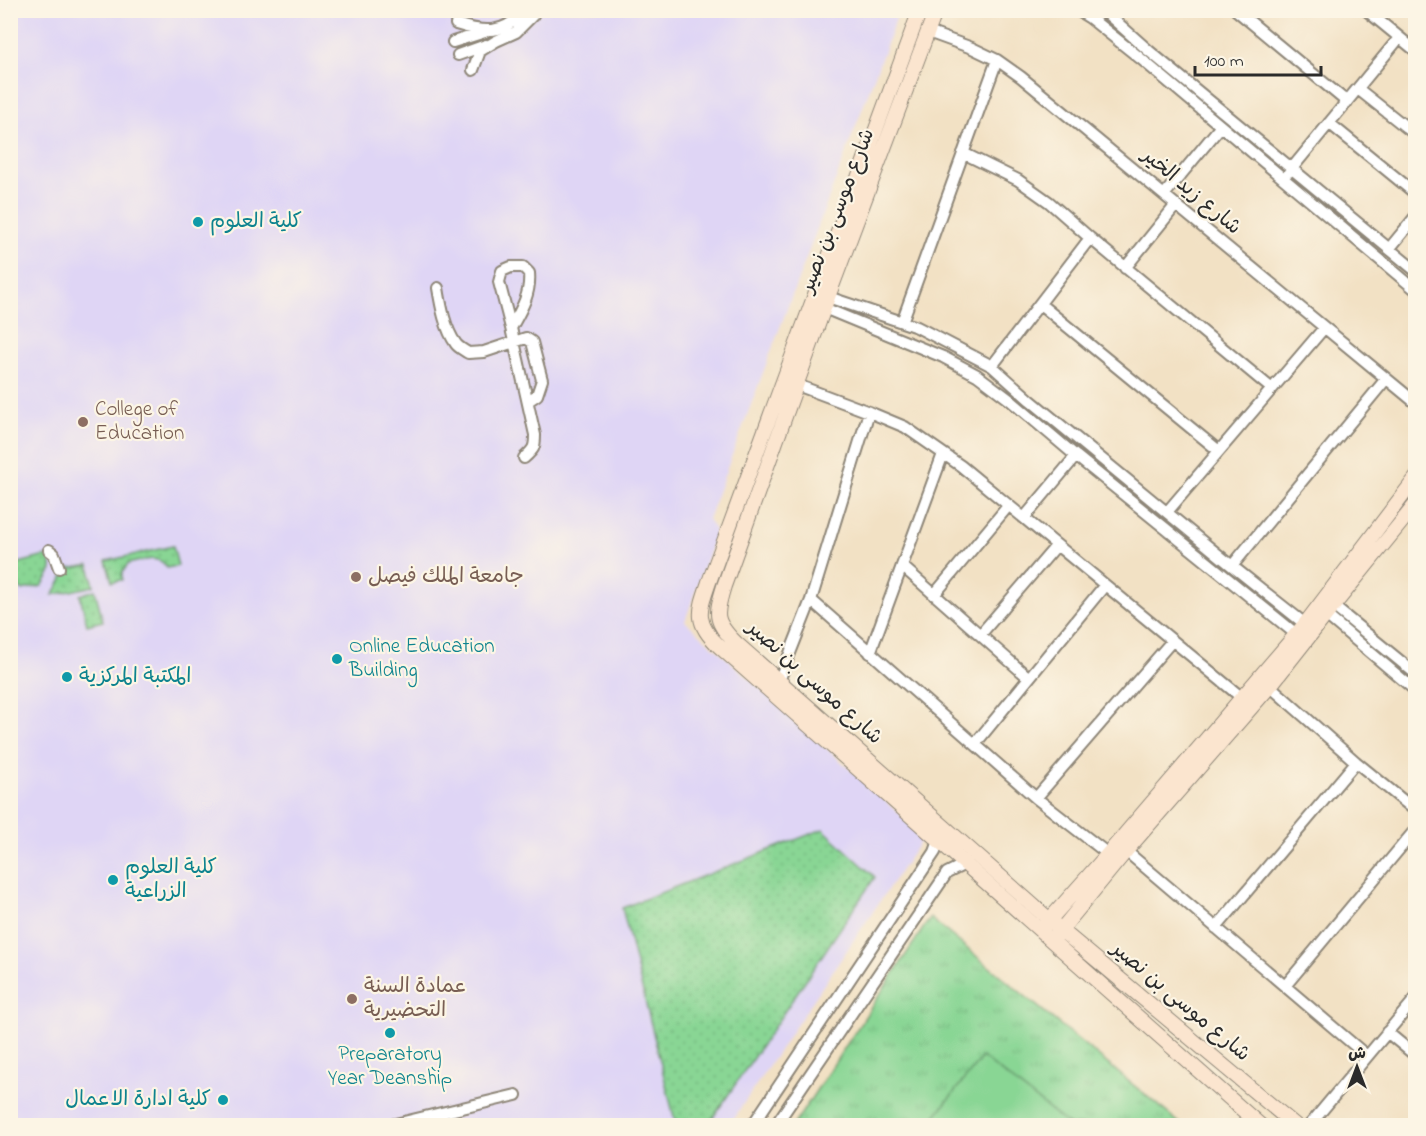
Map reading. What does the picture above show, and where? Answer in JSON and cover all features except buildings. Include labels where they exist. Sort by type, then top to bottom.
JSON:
[{"type":"street","points":[[453,42],[503,28],[518,20],[525,10]]},
{"type":"street","points":[[458,55],[516,32],[535,10]]},
{"type":"street","points":[[913,10],[914,26]]},
{"type":"street","name":"شارع موسى بن نصير","points":[[920,10],[701,604],[702,625],[713,641],[1258,1124]]},
{"type":"street","name":"شارع موسى بن نصير","points":[[936,10],[826,302],[724,586],[718,615],[720,623],[724,631],[779,681],[1061,930],[1296,1125]]},
{"type":"street","points":[[1077,10],[1140,58],[1416,290]]},
{"type":"street","points":[[1103,10],[1149,51],[1416,271]]},
{"type":"street","points":[[1236,10],[1347,102]]},
{"type":"street","points":[[1366,10],[1416,51]]},
{"type":"street","points":[[456,24],[474,30],[488,31]]},
{"type":"street","name":"شارع زيد الخير","points":[[928,32],[972,48],[997,60],[1022,77],[1416,403]]},
{"type":"street","points":[[1283,179],[1400,38]]},
{"type":"street","points":[[473,70],[480,51],[494,42]]},
{"type":"street","points":[[902,322],[997,60]]},
{"type":"street","points":[[1358,89],[1416,135]]},
{"type":"street","points":[[1329,123],[1416,194]]},
{"type":"street","points":[[1164,195],[1221,126]]},
{"type":"street","points":[[963,153],[1018,180],[1049,202],[1272,389]]},
{"type":"street","points":[[1125,268],[1176,205]]},
{"type":"street","points":[[1389,249],[1416,216]]},
{"type":"street","points":[[992,366],[1090,238]]},
{"type":"street","points":[[512,328],[530,286],[529,273],[523,267],[511,267],[502,271],[499,282],[512,328],[535,435],[533,450],[524,458]]},
{"type":"street","points":[[438,288],[446,322],[457,345],[468,353],[484,352],[526,338],[532,342],[542,380],[537,395],[528,401]]},
{"type":"street","points":[[826,302],[917,327],[992,366],[1232,566],[1301,629]]},
{"type":"street","points":[[826,302],[977,375],[1076,456],[1301,629]]},
{"type":"street","points":[[1040,304],[1219,451]]},
{"type":"street","points":[[1167,512],[1324,328]]},
{"type":"street","points":[[1232,566],[1386,379]]},
{"type":"street","points":[[797,385],[905,427],[961,466],[1241,697]]},
{"type":"street","points":[[779,681],[811,600],[869,412]]},
{"type":"street","points":[[1055,438],[1064,428]]},
{"type":"street","points":[[870,652],[943,454]]},
{"type":"street","points":[[1024,518],[1076,456]]},
{"type":"street","points":[[1040,930],[1301,629],[1416,477]]},
{"type":"street","points":[[1052,941],[1126,851],[1270,686],[1416,504]]},
{"type":"street","points":[[934,595],[1009,505]]},
{"type":"street","points":[[980,635],[1057,545]]},
{"type":"street","points":[[49,550],[54,554],[59,568]]},
{"type":"street","points":[[902,566],[1029,678]]},
{"type":"street","points":[[975,744],[1105,585]]},
{"type":"street","points":[[811,600],[1036,798],[1108,854]]},
{"type":"street","points":[[1330,611],[1416,674]]},
{"type":"street","points":[[1330,611],[1414,687]]},
{"type":"street","points":[[1036,798],[1172,641]]},
{"type":"street","points":[[1270,686],[1356,762],[1416,811]]},
{"type":"street","points":[[1216,928],[1356,762]]},
{"type":"street","points":[[1285,986],[1416,829]]},
{"type":"street","points":[[752,1125],[935,852],[939,841]]},
{"type":"street","points":[[1126,851],[1367,1056]]},
{"type":"street","points":[[775,1125],[947,873],[964,864]]},
{"type":"street","points":[[1309,1125],[1416,998]]},
{"type":"street","points":[[1387,1032],[1416,1056]]},
{"type":"street","points":[[387,1125],[516,1095]]},
{"type":"shaded area","name":"جامعة الملك فيصل","points":[[10,11],[899,11],[708,519],[716,532],[685,621],[924,836],[729,1125],[11,1125]]},
{"type":"green space","points":[[173,546],[178,566],[167,568],[164,563],[155,559],[139,561],[128,564],[122,573],[122,580],[112,582],[106,561]]},
{"type":"green space","points":[[45,556],[50,559],[52,570],[42,586],[22,590],[17,587],[12,569],[16,564]]},
{"type":"green space","points":[[89,565],[94,586],[53,595],[68,569]]},
{"type":"green space","points":[[95,590],[103,621],[87,625],[80,595]]},
{"type":"green space","points":[[823,829],[875,877],[708,1125],[676,1125],[622,908]]},
{"type":"green space","points":[[930,918],[1182,1125],[793,1126]]},
{"type":"green space","points":[[982,1057],[1069,1125],[928,1125]]},
{"type":"place","name":"كلية العلوم","points":[[198,222]]},
{"type":"place","name":"College of Education","points":[[83,422]]},
{"type":"place","name":"جامعة الملك فيصل","points":[[356,577]]},
{"type":"place","name":"Online Education Building","points":[[337,659]]},
{"type":"place","name":"المكتبة المركزية","points":[[67,677]]},
{"type":"place","name":"كلية العلوم الزراعية","points":[[113,880]]},
{"type":"place","name":"عمادة السنة التحضيرية","points":[[352,999]]},
{"type":"place","name":"Preparatory Year Deanship","points":[[390,1033]]},
{"type":"place","name":"كلية ادارة الاعمال","points":[[223,1100]]}]
